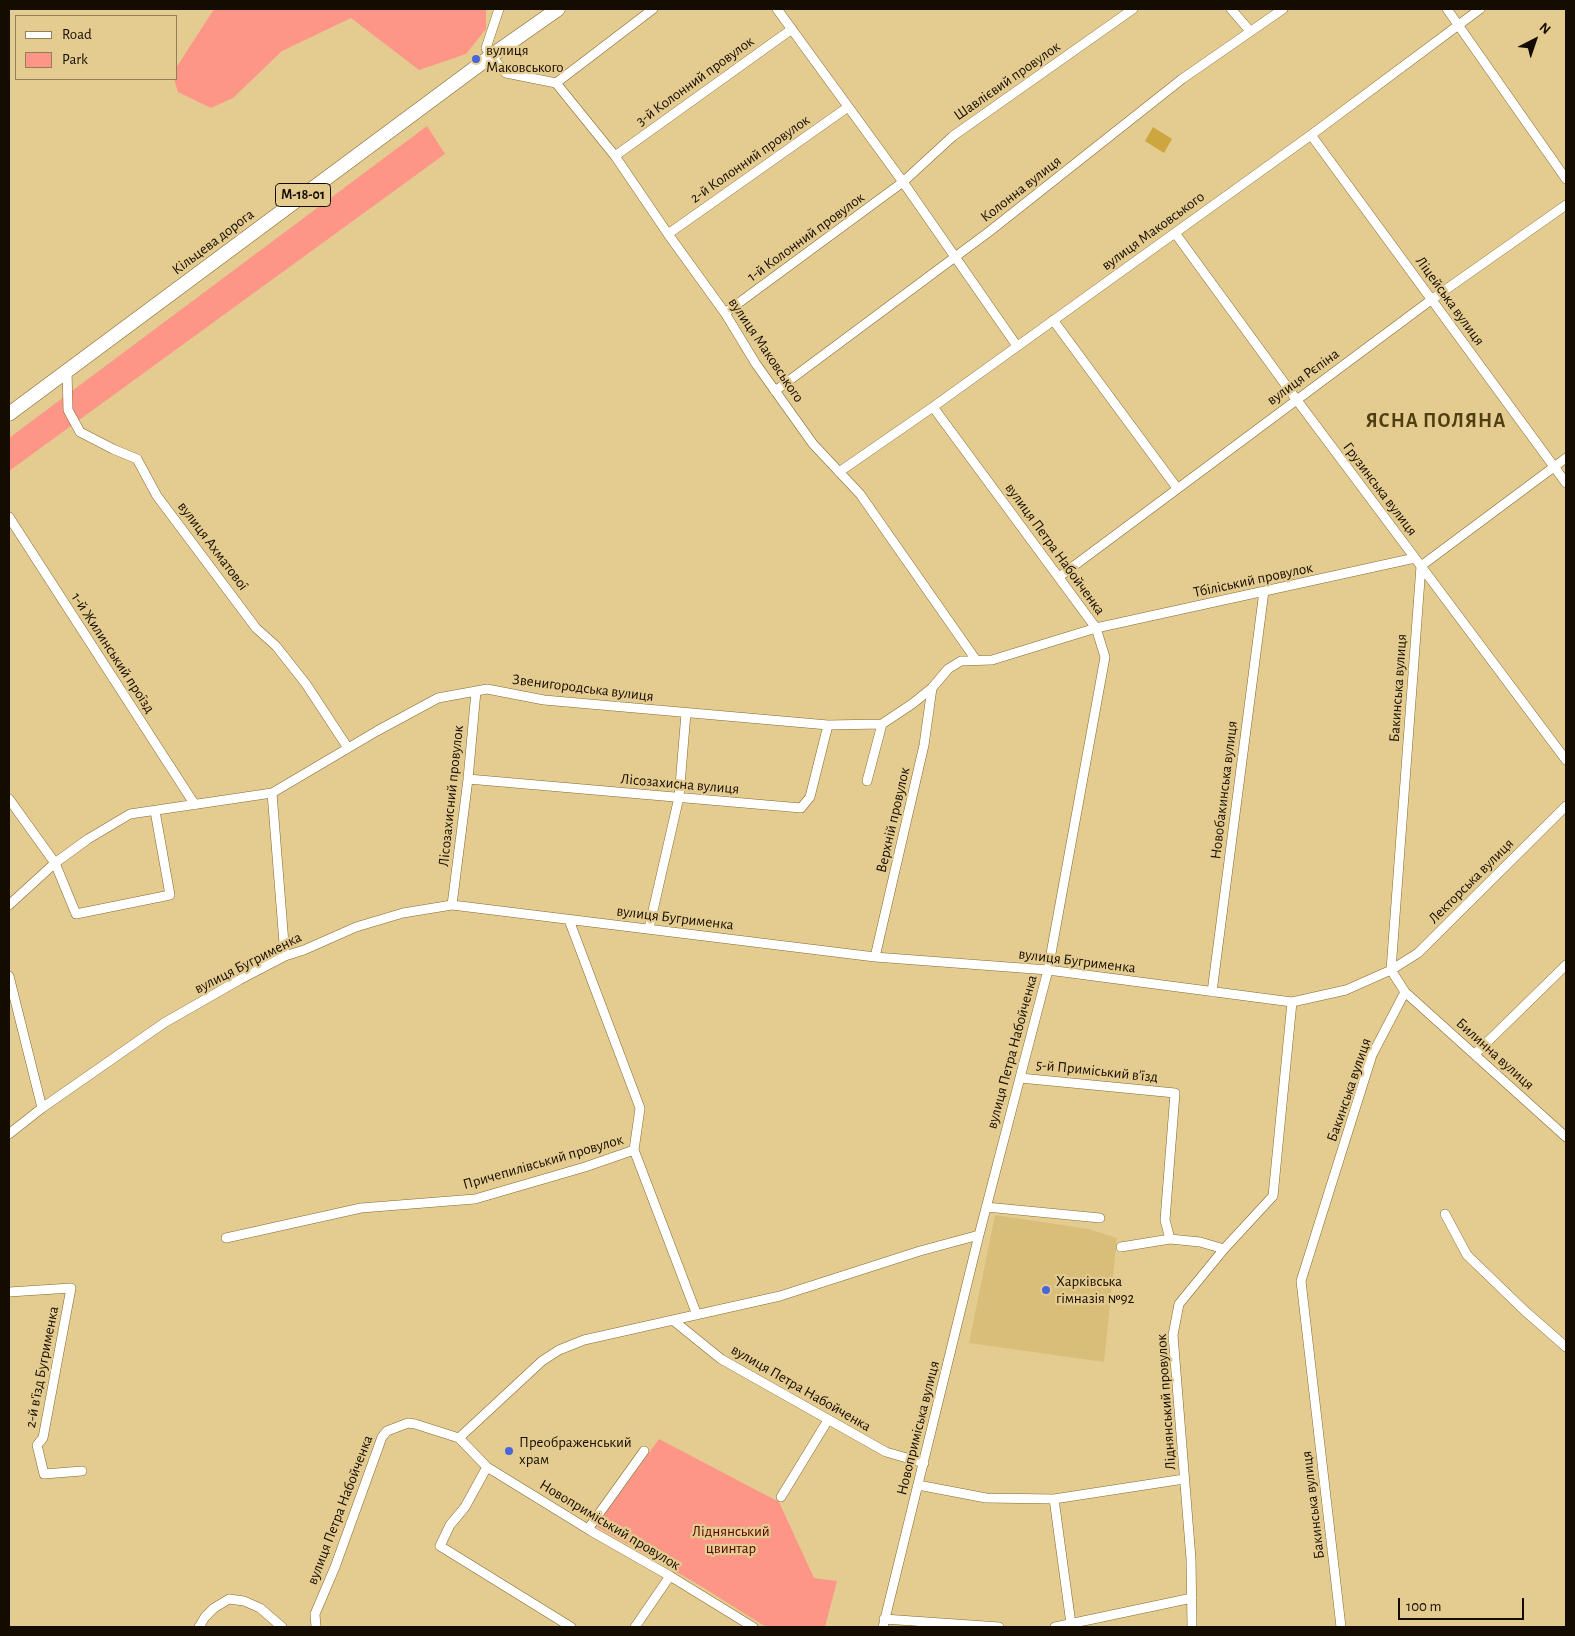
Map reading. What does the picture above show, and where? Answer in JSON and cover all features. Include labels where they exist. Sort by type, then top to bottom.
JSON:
[{"type":"highway","name":"Кільцева дорога","points":[[9,414],[491,56],[558,9]]},
{"type":"street","points":[[499,9],[486,48],[491,56],[506,73],[556,83],[653,9]]},
{"type":"street","points":[[777,9],[903,182],[1016,346]]},
{"type":"street","name":"Шавлієвий провулок","points":[[903,182],[952,136],[1133,9]]},
{"type":"street","points":[[1231,9],[1250,31]]},
{"type":"street","name":"Колонна вулиця","points":[[775,390],[998,225],[1182,79],[1283,9]]},
{"type":"street","points":[[1447,9],[1566,179]]},
{"type":"street","name":"вулиця Маковського","points":[[840,472],[1311,135],[1480,9]]},
{"type":"street","name":"3-й Колонний провулок","points":[[615,156],[792,29]]},
{"type":"street","name":"вулиця Маковського","points":[[556,83],[615,156],[725,313],[756,364],[813,444],[860,494],[976,660]]},
{"type":"street","name":"2-й Колонний провулок","points":[[668,234],[848,107]]},
{"type":"street","name":"Ліцейська вулиця","points":[[1311,135],[1566,483]]},
{"type":"street","name":"1-й Колонний провулок","points":[[725,313],[903,182]]},
{"type":"street","name":"вулиця Рєпіна","points":[[1059,577],[1296,399],[1431,300],[1566,205]]},
{"type":"street","name":"Грузинська вулиця","points":[[1175,232],[1296,399],[1566,760]]},
{"type":"street","points":[[1053,320],[1177,488]]},
{"type":"street","name":"вулиця Ахматової","points":[[67,370],[68,410],[80,432],[137,459],[157,496],[256,628],[276,646],[306,684],[348,748]]},
{"type":"street","name":"вулиця Петра Набойченка","points":[[933,407],[1096,628],[1105,657],[1048,970],[979,1235]]},
{"type":"street","points":[[1418,562],[1566,458]]},
{"type":"street","name":"1-й Жилинський проїзд","points":[[9,517],[195,805]]},
{"type":"street","name":"Тбіліський провулок","points":[[1096,628],[1264,591],[1418,562]]},
{"type":"street","name":"Бакинська вулиця","points":[[1391,970],[1418,562]]},
{"type":"street","name":"Новобакинська вулиця","points":[[1212,992],[1264,591]]},
{"type":"street","points":[[867,781],[882,724],[912,704],[932,688],[948,670],[961,661],[992,660],[1096,628]]},
{"type":"street","name":"Верхній провулок","points":[[875,957],[924,745],[932,688]]},
{"type":"street","name":"Звенигородська вулиця","points":[[9,906],[55,863],[130,814],[272,793],[438,698],[487,689],[544,700],[828,725],[882,724]]},
{"type":"street","name":"Лісозахисний провулок","points":[[452,905],[468,779],[476,691]]},
{"type":"street","points":[[649,928],[678,797],[686,712]]},
{"type":"street","name":"Лісозахисна вулиця","points":[[468,779],[802,808],[810,797],[828,725]]},
{"type":"street","points":[[272,793],[285,956]]},
{"type":"street","points":[[9,799],[55,863],[76,914],[170,895],[155,811]]},
{"type":"street","name":"Лекторська вулиця","points":[[1391,970],[1418,953],[1566,806]]},
{"type":"street","name":"вулиця Бугрименка","points":[[9,1134],[42,1108],[164,1023],[285,956],[304,950],[356,927],[404,913],[452,905],[875,957],[1048,970],[1292,1002],[1346,990],[1391,970]]},
{"type":"street","points":[[569,920],[640,1108],[634,1150]]},
{"type":"street","points":[[1476,1054],[1566,965]]},
{"type":"street","points":[[1391,970],[1405,992]]},
{"type":"street","points":[[9,976],[42,1108]]},
{"type":"street","name":"Бакинська вулиця","points":[[1342,1627],[1301,1281],[1372,1055],[1405,992]]},
{"type":"street","name":"Билинна вулиця","points":[[1405,992],[1565,1133]]},
{"type":"street","name":"Ліднянський провулок","points":[[1192,1627],[1191,1559],[1173,1335],[1179,1304],[1224,1249],[1273,1196],[1292,1002]]},
{"type":"street","name":"5-й Приміський в’їзд","points":[[1020,1078],[1175,1093],[1165,1220],[1170,1238]]},
{"type":"street","name":"Причепилівський провулок","points":[[226,1238],[360,1208],[475,1199],[585,1167],[634,1150],[697,1315]]},
{"type":"street","points":[[986,1207],[1100,1218]]},
{"type":"street","points":[[1445,1214],[1467,1255],[1566,1347]]},
{"type":"street","points":[[459,1438],[542,1361],[558,1350],[584,1340],[780,1296],[920,1251],[979,1235]]},
{"type":"street","name":"Новоприміська вулиця","points":[[883,1623],[979,1235]]},
{"type":"street","points":[[1121,1247],[1170,1238],[1200,1242],[1224,1249]]},
{"type":"street","name":"2-й в'їзд Бугрименка","points":[[9,1292],[71,1288],[43,1438],[37,1445],[44,1474],[82,1471]]},
{"type":"street","name":"вулиця Петра Набойченка","points":[[674,1321],[721,1359],[828,1420],[886,1452],[924,1463]]},
{"type":"street","points":[[781,1497],[828,1420]]},
{"type":"street","name":"вулиця Петра Набойченка","points":[[316,1627],[315,1614],[335,1567],[382,1437],[387,1431],[408,1423],[459,1438]]},
{"type":"street","name":"Новоприміський провулок","points":[[459,1438],[487,1467],[753,1627]]},
{"type":"street","points":[[588,1529],[644,1451]]},
{"type":"street","points":[[487,1467],[464,1507],[450,1525],[440,1546],[571,1627]]},
{"type":"street","points":[[918,1484],[986,1498],[1054,1499],[1184,1479]]},
{"type":"street","points":[[1054,1499],[1071,1624]]},
{"type":"street","points":[[635,1627],[670,1576]]},
{"type":"street","points":[[1055,1627],[1192,1598]]},
{"type":"street","points":[[199,1627],[214,1608],[229,1599],[244,1601],[260,1608],[282,1627]]},
{"type":"street","points":[[883,1623],[999,1627]]},
{"type":"shaded area","points":[[1153,127],[1172,139],[1164,153],[1145,141]]},
{"type":"shaded area","name":"Харківська гімназія №92","points":[[995,1215],[1088,1229],[1117,1238],[1104,1362],[969,1343]]},
{"type":"green space","points":[[214,9],[486,9],[486,29],[466,54],[419,70],[351,18],[282,51],[233,98],[211,108],[178,92],[174,80],[178,80],[178,65]]},
{"type":"green space","points":[[427,126],[445,154],[9,471],[9,438]]},
{"type":"green space","name":"Ліднянський цвинтар","points":[[659,1439],[779,1502],[814,1578],[837,1581],[825,1627],[766,1627],[699,1585],[596,1526]]},
{"type":"place","name":"вулиця Маковського","points":[[476,59]]},
{"type":"place","name":"Харківська гімназія №92","points":[[1046,1290]]},
{"type":"place","name":"Преображенський храм","points":[[509,1451]]},
{"type":"district","name":"ЯСНА ПОЛЯНА","points":[[1436,421]]}]
